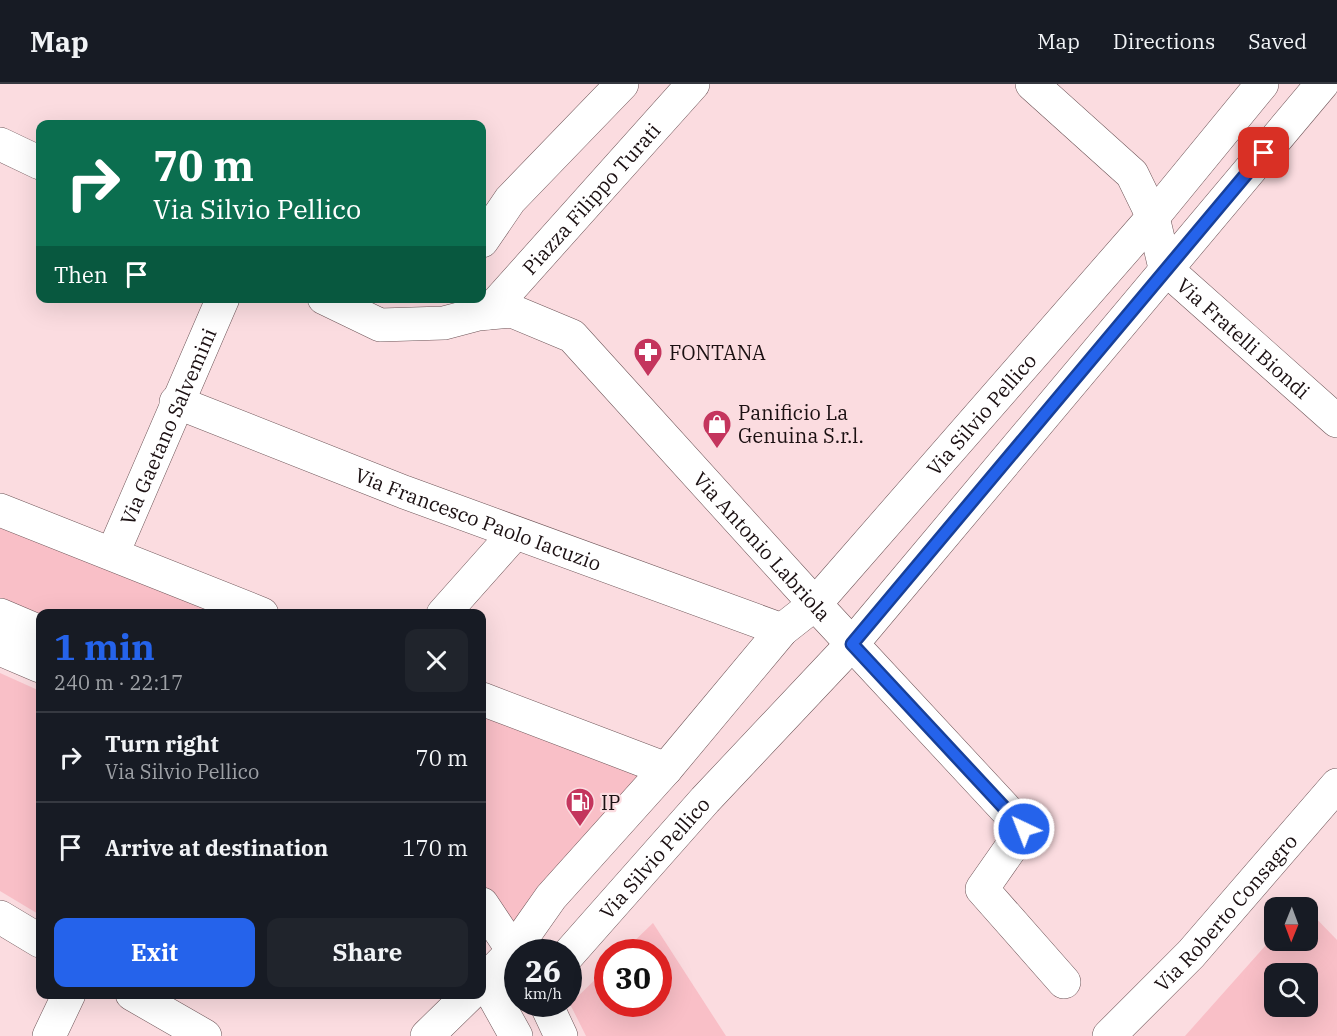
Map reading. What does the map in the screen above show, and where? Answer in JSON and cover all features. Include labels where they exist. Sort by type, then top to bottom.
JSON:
[{"type":"street","points":[[486,235],[510,200],[622,84]]},
{"type":"street","name":"Piazza Filippo Turati","points":[[488,313],[693,84]]},
{"type":"street","name":"Via Fratelli Biondi","points":[[1032,84],[1132,174],[1153,217],[1165,268],[1337,421]]},
{"type":"street","name":"Via Silvio Pellico","points":[[524,939],[551,897],[693,738],[782,630],[815,604],[1153,217],[1262,84]]},
{"type":"street","name":"Via Silvio Pellico","points":[[582,939],[741,762],[852,644],[1165,268],[1322,84]]},
{"type":"street","points":[[0,144],[36,162]]},
{"type":"street","name":"Via Gaetano Salvemini","points":[[113,553],[221,303]]},
{"type":"street","name":"Via Antonio Labriola","points":[[334,303],[380,326],[448,311],[488,313],[512,311],[572,336],[815,604],[1024,829],[982,889],[1064,982]]},
{"type":"street","name":"Via Francesco Paolo Iacuzio","points":[[177,402],[515,533],[782,630]]},
{"type":"street","points":[[0,510],[250,609]]},
{"type":"street","points":[[448,609],[515,533]]},
{"type":"street","points":[[3,632],[36,632]]},
{"type":"street","points":[[3,632],[36,662]]},
{"type":"street","points":[[486,701],[666,769]]},
{"type":"street","points":[[693,738],[741,762]]},
{"type":"street","name":"Via Roberto Consagro","points":[[1109,1036],[1191,954],[1337,785]]},
{"type":"street","points":[[486,910],[505,939]]},
{"type":"street","points":[[0,917],[36,939]]},
{"type":"street","name":"Via Silvio Pellico","points":[[486,977],[504,963]]},
{"type":"street","points":[[486,993],[509,1024]]},
{"type":"street","points":[[49,1036],[67,999]]},
{"type":"street","points":[[141,999],[205,1036]]},
{"type":"street","name":"Via Silvio Pellico","points":[[427,1036],[463,999]]},
{"type":"street","points":[[552,1017],[561,1036]]},
{"type":"shaded area","points":[[0,520],[230,609],[36,609],[36,618],[0,604]]},
{"type":"shaded area","points":[[0,673],[36,689],[36,913],[0,891]]},
{"type":"shaded area","points":[[486,709],[651,772],[516,929],[486,888]]},
{"type":"shaded area","points":[[1318,920],[1337,940],[1337,1036],[1185,1036],[1264,947],[1264,951],[1318,951]]},
{"type":"shaded area","points":[[653,923],[663,939],[636,939]]},
{"type":"shaded area","points":[[672,952],[726,1036],[586,1036],[576,1017],[582,1017],[582,992],[594,981],[594,1017],[672,1017]]},
{"type":"place","name":"FONTANA","points":[[648,378]]},
{"type":"place","name":"Panificio La Genuina S.r.l.","points":[[717,450]]},
{"type":"place","name":"IP","points":[[580,828]]},
{"type":"route","points":[[1024,829],[852,644],[1165,268],[1264,153]]}]
